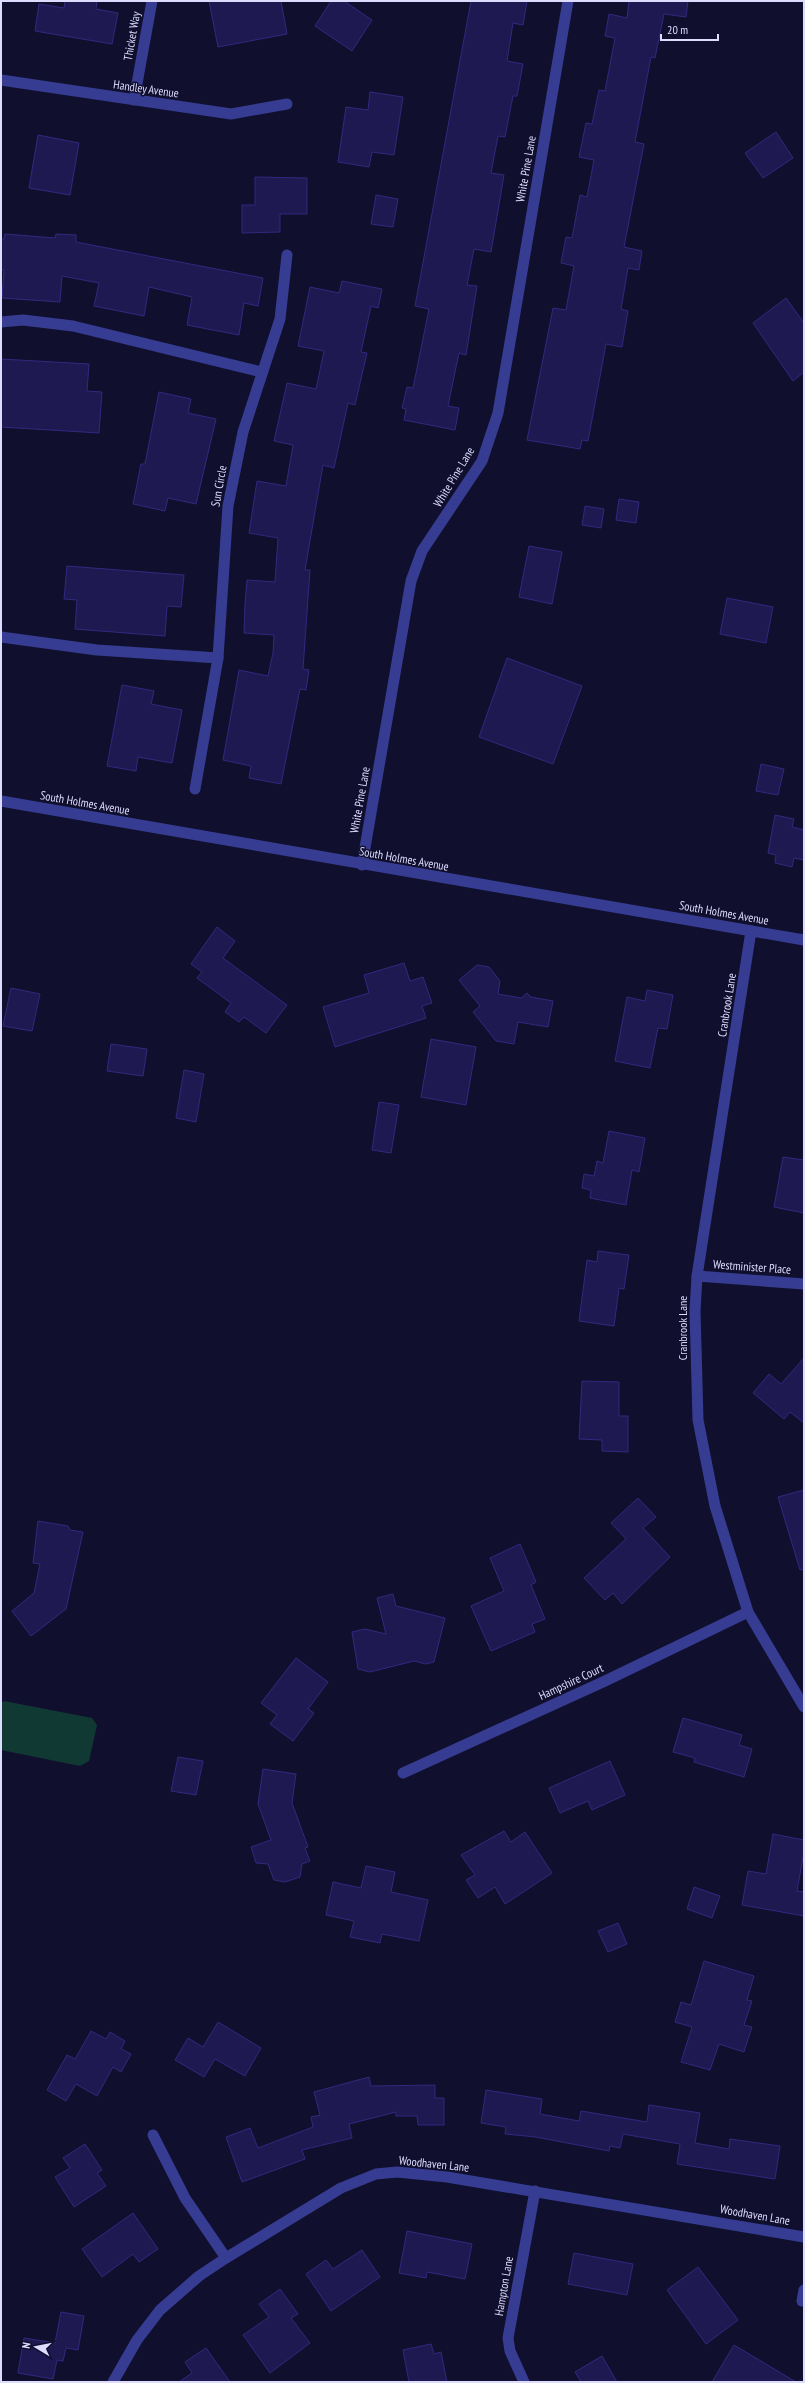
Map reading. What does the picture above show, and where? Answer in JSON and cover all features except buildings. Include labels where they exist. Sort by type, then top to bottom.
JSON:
[{"type":"street","name":"Thicket Way","points":[[134,100],[152,1]]},
{"type":"street","name":"White Pine Lane","points":[[362,865],[411,580],[422,551],[482,461],[498,413],[568,1]]},
{"type":"street","name":"Handley Avenue","points":[[1,80],[231,114],[287,104]]},
{"type":"street","name":"Sun Circle","points":[[195,789],[218,658],[228,506],[243,432],[280,319],[287,255]]},
{"type":"street","points":[[1,322],[23,320],[73,326],[262,372]]},
{"type":"street","points":[[1,637],[97,650],[218,658]]},
{"type":"street","name":"South Holmes Avenue","points":[[1,801],[362,865],[804,940]]},
{"type":"street","name":"Cranbrook Lane","points":[[751,931],[697,1276],[695,1311],[698,1420],[715,1506],[748,1612],[804,1707]]},
{"type":"street","name":"Westminister Place","points":[[697,1276],[804,1284]]},
{"type":"street","name":"Hampshire Court","points":[[403,1773],[603,1682],[748,1612]]},
{"type":"street","points":[[153,2134],[185,2198],[226,2258]]},
{"type":"street","name":"Woodhaven Lane","points":[[113,2382],[137,2340],[160,2310],[199,2276],[341,2188],[376,2174],[397,2172],[447,2177],[804,2237]]},
{"type":"street","name":"Hampton Lane","points":[[524,2382],[510,2350],[508,2338],[535,2191]]},
{"type":"green space","points":[[4,1701],[92,1718],[97,1725],[89,1761],[80,1766],[1,1750],[1,1703]]}]
